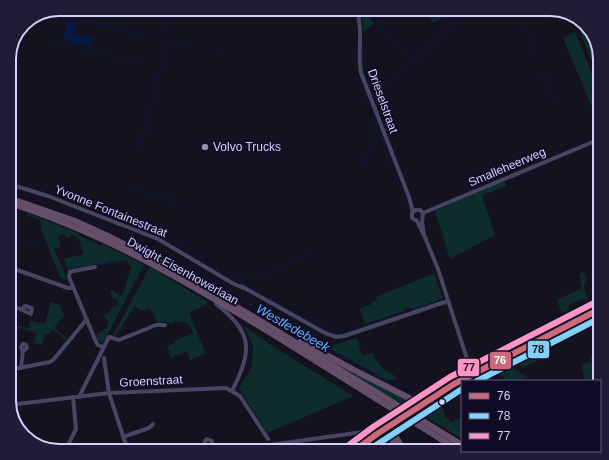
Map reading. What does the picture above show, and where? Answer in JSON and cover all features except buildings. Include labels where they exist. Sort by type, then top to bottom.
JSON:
[{"type":"highway","name":"Dwight Eisenhowerlaan","points":[[16,200],[74,221],[108,236],[163,264],[264,323],[395,404],[399,410]]},
{"type":"highway","name":"Dwight Eisenhowerlaan","points":[[16,206],[89,234],[170,274],[417,421],[460,444]]},
{"type":"highway","points":[[264,323],[411,399],[419,401],[432,398]]},
{"type":"highway","points":[[488,371],[488,380]]},
{"type":"highway","name":"Dwight Eisenhowerlaan","points":[[417,421],[449,444]]},
{"type":"highway","points":[[442,440],[446,444]]},
{"type":"main road","points":[[476,378],[593,314]]},
{"type":"main road","points":[[587,318],[593,316]]},
{"type":"main road","points":[[476,378],[532,346]]},
{"type":"main road","points":[[368,444],[432,398],[461,385]]},
{"type":"main road","points":[[365,444],[461,385]]},
{"type":"main road","points":[[388,429],[396,444]]},
{"type":"main road","points":[[388,429],[400,444]]},
{"type":"street","name":"Drieselstraat","points":[[358,16],[360,26],[359,61],[361,73],[409,197],[413,212],[412,218],[417,221],[424,235],[467,359],[476,378]]},
{"type":"street","name":"Smalleheerweg","points":[[423,213],[593,142]]},
{"type":"street","name":"Yvonne Fontainestraat","points":[[16,186],[48,196],[158,239],[223,277],[239,284],[243,288],[325,333],[336,337],[344,336],[448,301]]},
{"type":"street","name":"Drieselstraat","points":[[409,197],[418,210],[423,213],[422,222],[424,235]]},
{"type":"street","points":[[413,212],[418,210]]},
{"type":"street","points":[[417,221],[422,219]]},
{"type":"street","points":[[94,268],[70,272],[69,277],[98,345],[104,347]]},
{"type":"street","points":[[16,269],[68,288],[73,288]]},
{"type":"street","points":[[216,304],[237,324],[246,345],[246,360],[232,391],[240,396],[268,439],[273,440],[274,444],[363,432],[377,421],[381,421],[388,429]]},
{"type":"street","points":[[16,307],[22,310]]},
{"type":"street","points":[[16,369],[54,359],[87,320]]},
{"type":"street","points":[[79,396],[109,337],[119,340],[156,325],[165,324]]},
{"type":"street","points":[[21,368],[23,352]]},
{"type":"street","points":[[104,358],[109,393],[125,444]]},
{"type":"street","name":"Groenstraat","points":[[16,404],[109,393],[220,388],[226,388],[232,391]]},
{"type":"street","points":[[68,444],[76,429],[73,397]]},
{"type":"street","points":[[123,437],[149,428],[153,424]]},
{"type":"street","points":[[267,444],[266,442],[268,439]]},
{"type":"green space","points":[[360,16],[368,16],[374,23],[364,32]]},
{"type":"green space","points":[[428,16],[444,16],[434,23]]},
{"type":"green space","points":[[577,26],[589,40],[592,50],[593,63]]},
{"type":"green space","points":[[575,32],[593,76],[593,109],[563,38]]},
{"type":"green space","points":[[504,180],[507,186],[482,195],[495,235],[450,259],[435,211]]},
{"type":"green space","points":[[27,213],[74,231],[101,246],[103,244],[144,265],[103,343],[97,340],[96,336],[107,327],[109,321],[106,320],[103,315],[111,312],[110,308],[118,305],[117,300],[112,298],[110,292],[112,290],[120,296],[126,287],[131,268],[126,260],[68,271],[64,259],[83,254],[79,240],[72,234],[70,238],[65,237],[62,234],[58,237],[61,247],[54,249],[68,281],[60,277],[42,232],[40,220],[26,215]]},
{"type":"green space","points":[[150,267],[208,302],[206,305],[189,313],[206,354],[190,360],[187,351],[171,358],[167,346],[175,343],[174,341],[194,333],[187,323],[174,321],[172,324],[164,321],[158,324],[150,308],[141,311],[135,306],[115,336],[113,335]]},
{"type":"green space","points":[[584,272],[587,280],[584,286],[588,302],[584,298],[568,306],[570,309],[562,313],[557,300],[582,288],[579,274]]},
{"type":"green space","points":[[434,273],[443,299],[412,309],[411,307],[404,309],[404,311],[365,324],[360,309],[372,304],[372,302],[377,300],[376,297]]},
{"type":"green space","points":[[51,302],[60,305],[64,315],[54,328],[67,338],[66,340],[53,330],[49,334],[45,333],[42,345],[34,343],[31,344],[34,342],[36,332],[18,328],[16,339],[16,325],[29,328],[31,318],[32,321],[45,324]]},
{"type":"green space","points":[[244,327],[353,396],[267,433],[240,390],[240,386],[251,369],[253,355],[253,345]]},
{"type":"green space","points":[[357,338],[362,356],[373,353],[376,361],[384,369],[395,376],[397,380],[394,379],[387,381],[326,347]]},
{"type":"green space","points":[[533,351],[537,361],[522,368],[520,363],[512,367],[527,377],[519,380],[507,380],[498,371],[499,368]]},
{"type":"green space","points":[[593,356],[593,380],[585,380],[581,364],[591,362],[590,357]]},
{"type":"green space","points":[[358,373],[410,400],[410,405],[397,401],[383,393],[356,376]]},
{"type":"green space","points":[[441,402],[445,417],[452,422],[461,418],[461,438],[420,413]]},
{"type":"water","points":[[67,21],[76,23],[74,33],[94,38],[91,47],[63,39]]},
{"type":"waterway","points":[[161,34],[164,16]]},
{"type":"waterway","points":[[361,16],[364,30]]},
{"type":"waterway","points":[[371,16],[413,61]]},
{"type":"waterway","points":[[432,16],[438,23],[448,16]]},
{"type":"waterway","points":[[373,95],[374,98],[462,16]]},
{"type":"waterway","points":[[71,22],[73,18],[79,20]]},
{"type":"waterway","points":[[81,21],[87,21],[145,36]]},
{"type":"waterway","points":[[525,27],[537,59]]},
{"type":"waterway","points":[[363,37],[364,71]]},
{"type":"waterway","points":[[48,40],[65,44]]},
{"type":"waterway","points":[[67,40],[66,44],[139,64]]},
{"type":"waterway","points":[[140,147],[167,45],[171,42],[193,48]]},
{"type":"waterway","points":[[358,47],[358,67]]},
{"type":"waterway","points":[[217,54],[225,56]]},
{"type":"waterway","points":[[542,72],[555,105]]},
{"type":"waterway","points":[[365,73],[370,88]]},
{"type":"waterway","name":"Westledebeek","points":[[360,75],[363,89],[408,208]]},
{"type":"waterway","points":[[364,169],[377,123]]},
{"type":"waterway","points":[[131,189],[177,201]]},
{"type":"waterway","points":[[16,192],[107,229],[115,230]]},
{"type":"waterway","name":"Westledebeek","points":[[128,224],[163,238],[231,276],[245,279],[259,276],[312,254]]},
{"type":"waterway","points":[[16,247],[40,241]]},
{"type":"waterway","name":"Westledebeek","points":[[167,259],[206,278],[293,330],[419,398]]},
{"type":"waterway","points":[[69,269],[103,264],[115,260]]},
{"type":"waterway","points":[[253,289],[298,315],[334,333],[346,332],[360,327]]},
{"type":"waterway","points":[[412,310],[439,302]]},
{"type":"waterway","points":[[365,326],[405,313]]},
{"type":"transit line","name":"77","points":[[350,444],[373,427],[450,377],[593,304]]},
{"type":"transit line","name":"76","points":[[462,380],[593,313]]},
{"type":"transit line","name":"78","points":[[479,380],[593,322]]},
{"type":"transit line","name":"76","points":[[363,444],[461,380]]},
{"type":"transit line","name":"78","points":[[378,444],[461,390]]},
{"type":"place","name":"Volvo Trucks","points":[[205,147]]}]
